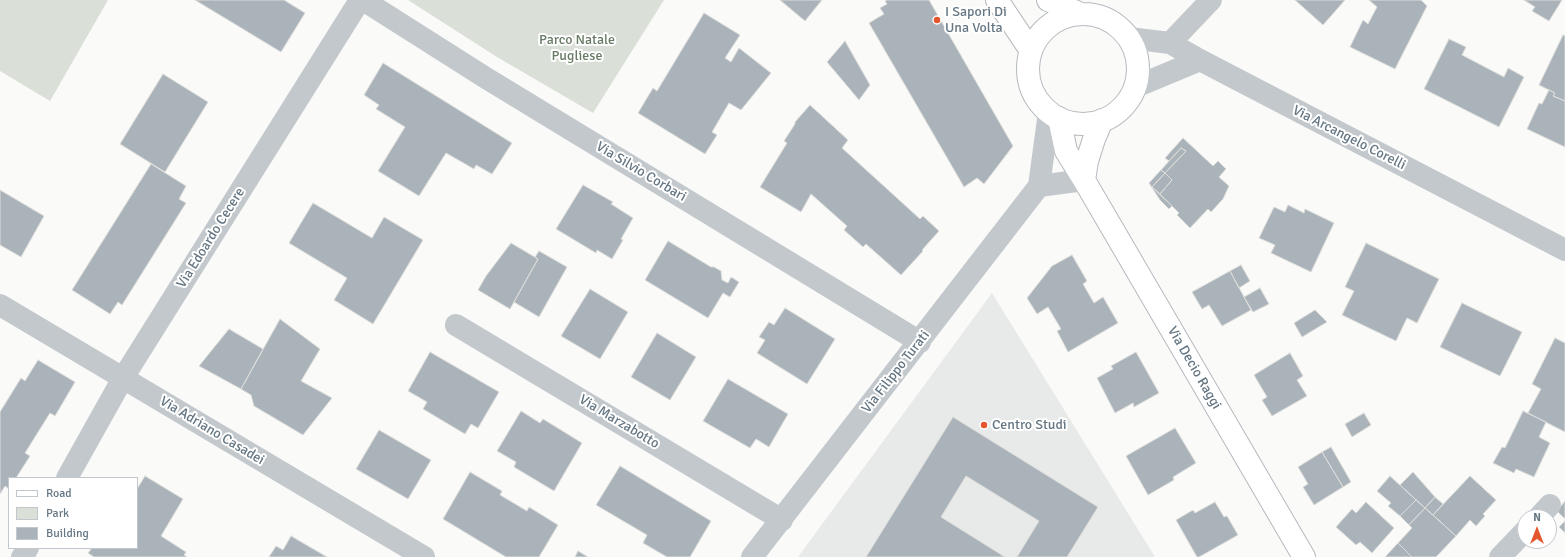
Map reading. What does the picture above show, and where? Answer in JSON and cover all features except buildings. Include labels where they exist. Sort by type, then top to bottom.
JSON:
[{"type":"main road","points":[[997,0],[1031,51]]},
{"type":"main road","points":[[1048,0],[1081,14]]},
{"type":"main road","points":[[1081,14],[1095,15],[1108,20],[1119,28],[1129,38],[1136,53],[1138,70],[1135,87],[1128,101],[1116,112],[1102,120],[1088,124],[1073,123],[1054,115],[1037,100],[1030,84],[1028,68],[1031,51],[1039,36],[1050,25],[1065,17],[1081,14]]},
{"type":"main road","name":"Via Decio Raggi","points":[[1054,115],[1066,151],[1304,557]]},
{"type":"main road","points":[[1084,180],[1087,161],[1102,120]]},
{"type":"street","name":"Via Silvio Corbari","points":[[361,0],[920,342]]},
{"type":"street","name":"Via Edoardo Cecere","points":[[68,477],[123,378],[361,0]]},
{"type":"street","points":[[1170,43],[1211,0]]},
{"type":"street","name":"Via Arcangelo Corelli","points":[[1129,38],[1170,43],[1565,250]]},
{"type":"street","points":[[1135,87],[1200,60]]},
{"type":"street","name":"Via Filippo Turati","points":[[752,557],[920,342],[1039,186],[1054,115]]},
{"type":"street","points":[[1039,186],[1084,180]]},
{"type":"street","name":"Via Adriano Casadei","points":[[0,306],[424,557]]},
{"type":"street","name":"Via Marzabotto","points":[[456,325],[782,520]]},
{"type":"street","points":[[1500,557],[1517,539]]},
{"type":"shaded area","name":"Centro Studi","points":[[992,293],[1155,557],[798,557]]},
{"type":"green space","points":[[0,0],[108,0],[50,101],[0,71]]},
{"type":"green space","name":"Parco Natale Pugliese","points":[[408,0],[664,0],[593,113],[497,57]]},
{"type":"place","name":"I Sapori Di Una Volta","points":[[937,20]]},
{"type":"place","name":"Centro Studi","points":[[984,425]]}]
